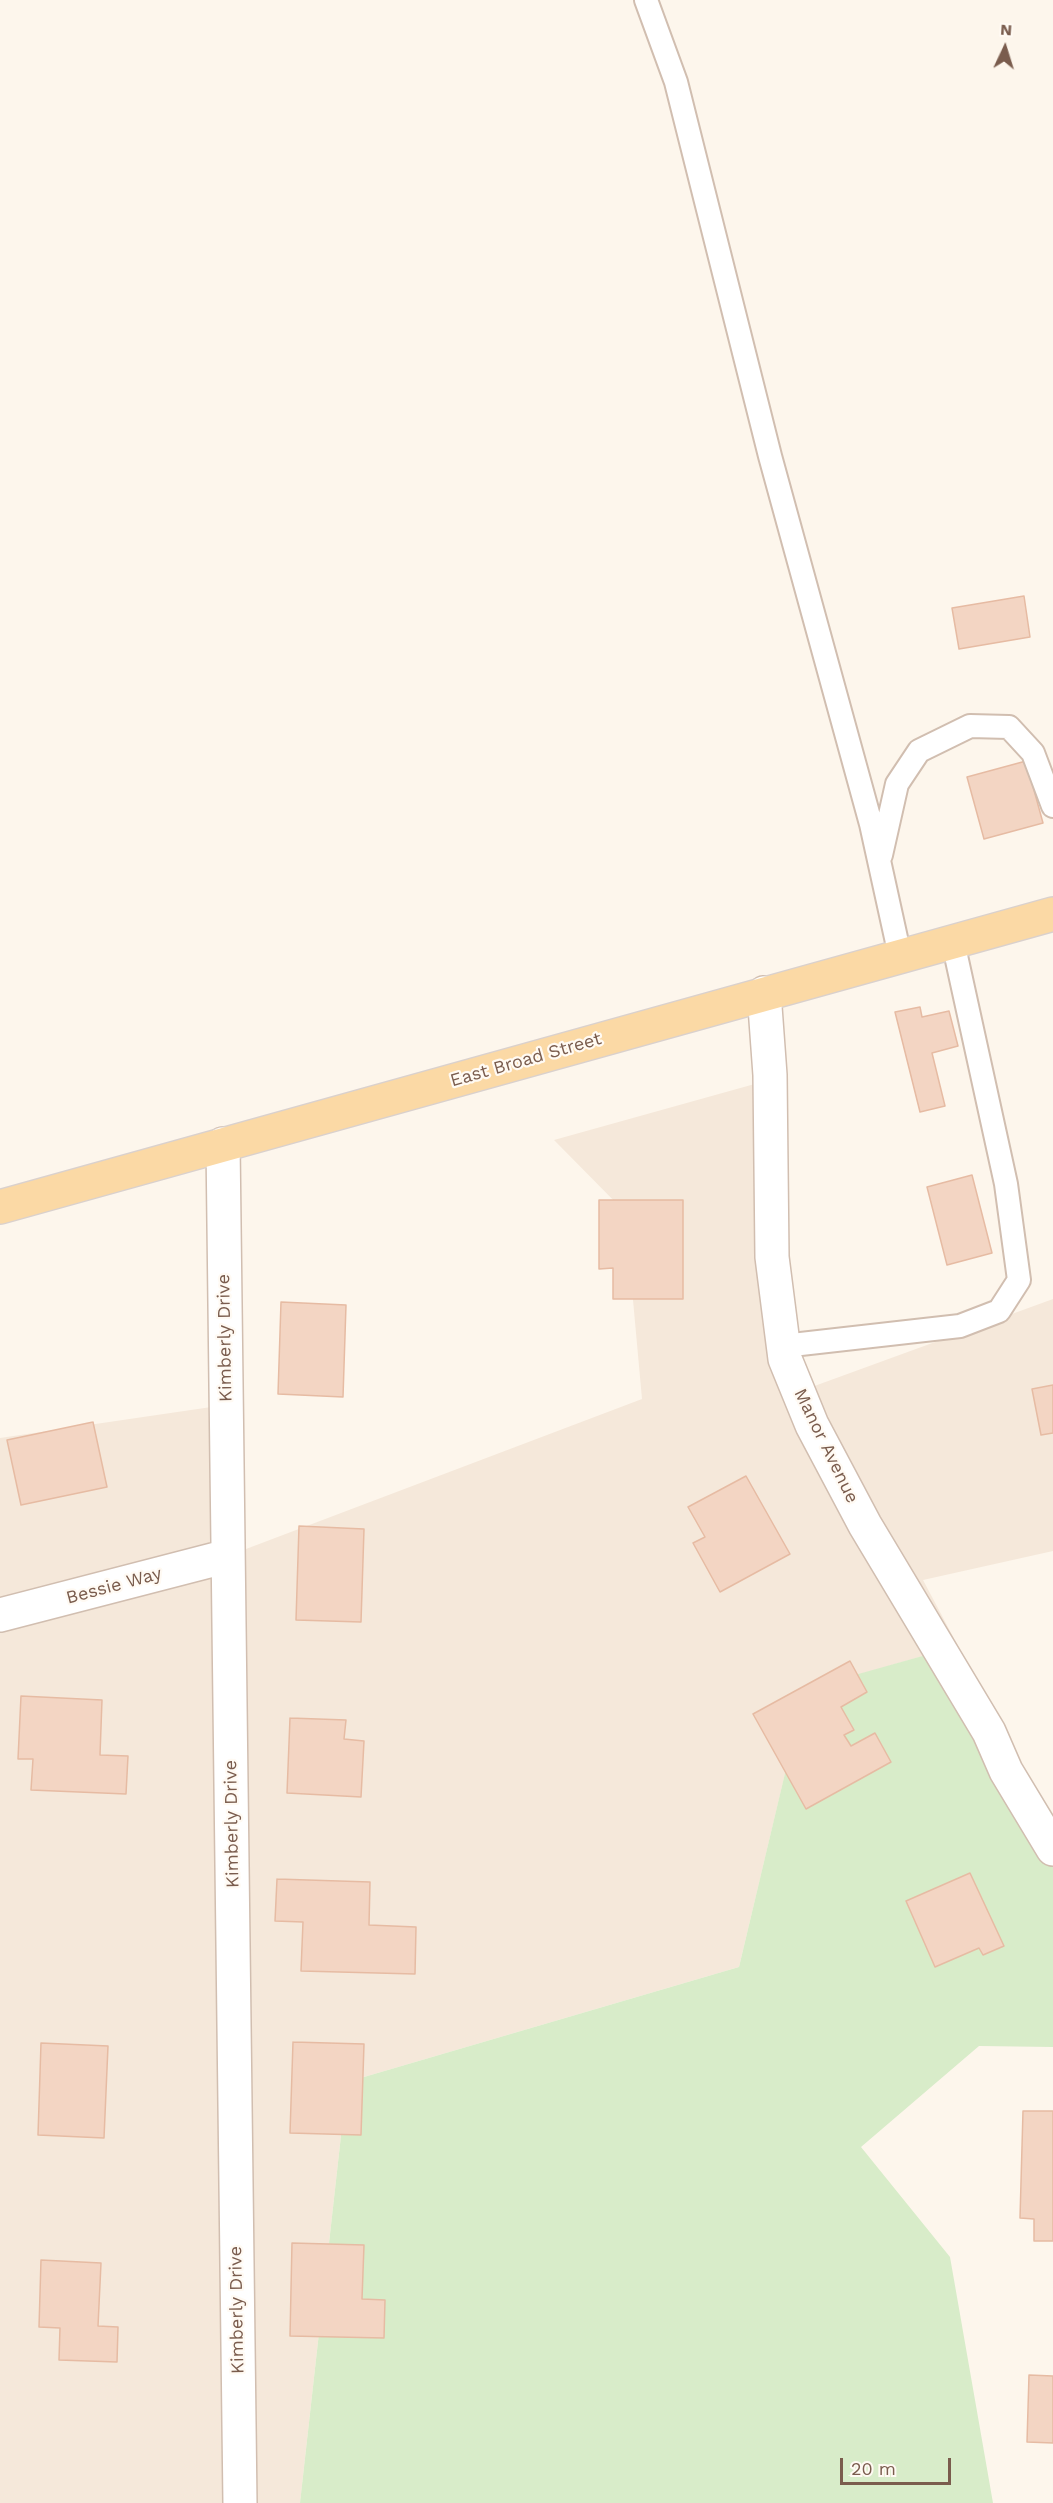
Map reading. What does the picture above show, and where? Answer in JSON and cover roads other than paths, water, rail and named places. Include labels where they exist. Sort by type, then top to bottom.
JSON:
[{"type":"main road","name":"East Broad Street","points":[[0,1207],[1053,914]]},
{"type":"street","name":"Manor Avenue","points":[[764,993],[770,1075],[772,1257],[785,1359],[812,1425],[860,1515],[989,1732],[1006,1771],[1053,1849]]},
{"type":"street","name":"Kimberly Drive","points":[[223,1144],[240,2503]]},
{"type":"street","name":"Bessie Way","points":[[0,1615],[228,1556]]},
{"type":"lane","points":[[646,0],[676,82],[770,456],[880,863],[900,956]]},
{"type":"lane","points":[[880,863],[897,784],[920,751],[970,726],[1009,727],[1033,753],[1053,806]]},
{"type":"lane","points":[[783,1346],[960,1326],[999,1311],[1019,1280],[1006,1184],[953,942]]}]
